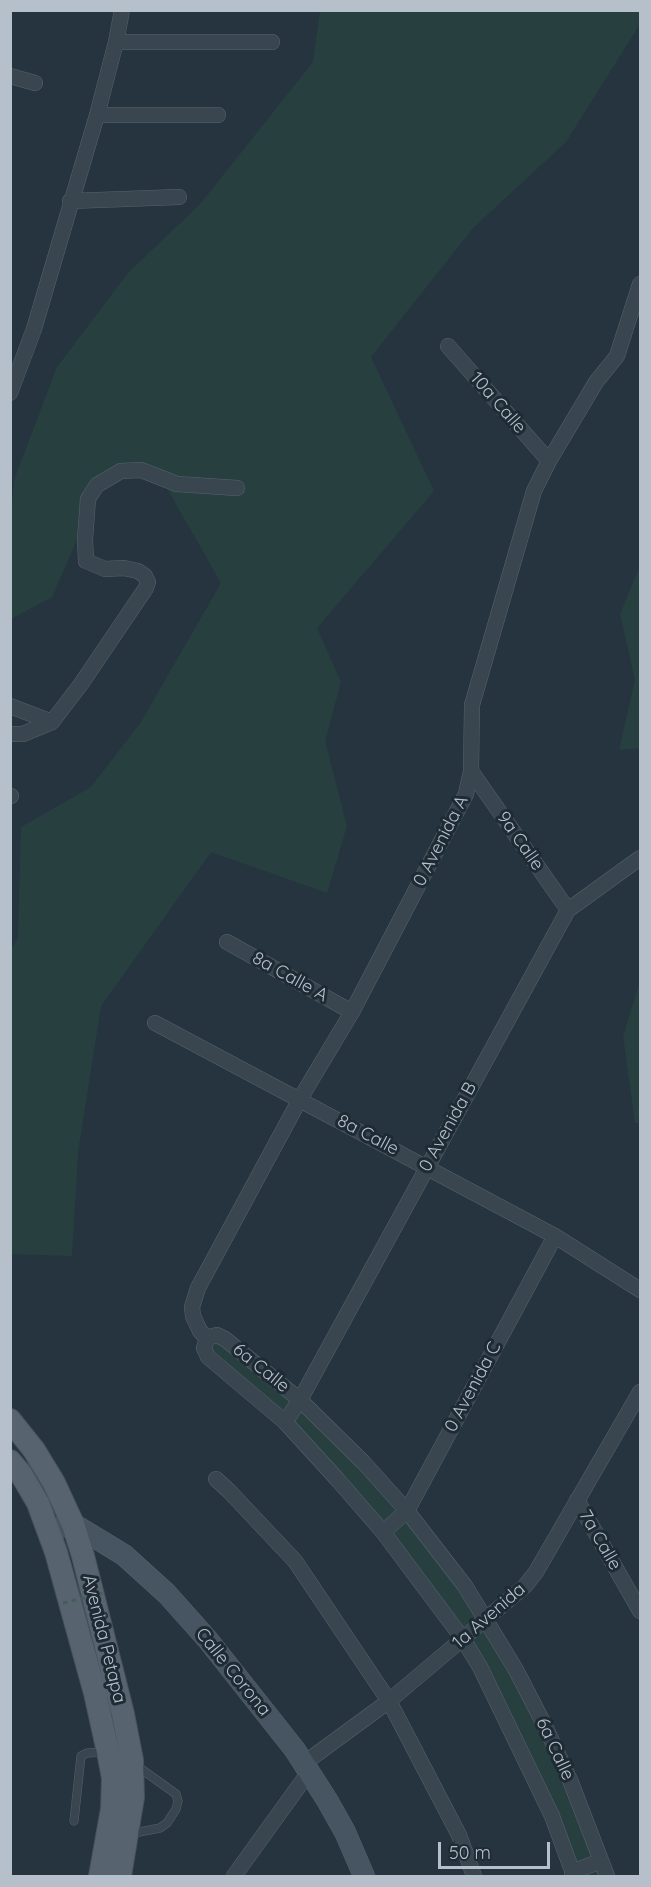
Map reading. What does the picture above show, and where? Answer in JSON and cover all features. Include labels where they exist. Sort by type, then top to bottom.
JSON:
[{"type":"main road","name":"Avenida Petapa","points":[[10,1420],[34,1450],[54,1483],[73,1524],[120,1702],[120,1756],[113,1778],[112,1809],[100,1876]]},
{"type":"main road","name":"Avenida Petapa","points":[[10,1461],[31,1490],[49,1530],[133,1797],[120,1876]]},
{"type":"street","points":[[10,393],[34,329],[97,115],[122,10]]},
{"type":"street","points":[[116,42],[272,42]]},
{"type":"street","points":[[10,76],[35,83]]},
{"type":"street","points":[[97,115],[218,115]]},
{"type":"street","points":[[70,201],[179,198]]},
{"type":"street","name":"0 Avenida A","points":[[207,1338],[200,1331],[193,1316],[194,1298],[300,1099],[352,1012],[466,794],[471,771],[472,705],[534,492],[549,461],[596,382],[617,356],[640,284]]},
{"type":"street","name":"10a Calle","points":[[448,346],[549,461]]},
{"type":"street","points":[[10,734],[23,734],[52,722],[81,684],[146,588],[148,582],[145,576],[138,571],[124,568],[105,569],[86,561],[88,499],[97,485],[121,471],[141,470],[177,484],[237,488]]},
{"type":"street","points":[[10,706],[52,722]]},
{"type":"street","name":"9a Calle","points":[[471,771],[568,910]]},
{"type":"street","name":"0 Avenida B","points":[[285,1422],[300,1400],[568,910],[640,858]]},
{"type":"street","name":"8a Calle A","points":[[227,942],[352,1012]]},
{"type":"street","name":"8a Calle","points":[[155,1023],[555,1236],[640,1290]]},
{"type":"street","name":"0 Avenida C","points":[[383,1532],[407,1511],[555,1236]]},
{"type":"street","name":"6a Calle","points":[[573,1874],[552,1816],[480,1667],[463,1639],[383,1532],[285,1422],[208,1356],[204,1348],[207,1338],[217,1335],[225,1339],[300,1400],[364,1463],[407,1511],[465,1586],[516,1670],[546,1726],[570,1780],[607,1876]]},
{"type":"street","name":"1a Avenida","points":[[234,1876],[306,1768],[516,1595],[531,1579],[640,1392]]},
{"type":"street","points":[[216,1479],[295,1561],[389,1701],[459,1835],[474,1876]]},
{"type":"street","name":"7a Calle","points":[[577,1500],[640,1611]]},
{"type":"street","points":[[49,1530],[73,1524]]},
{"type":"street","name":"Calle Corona","points":[[73,1524],[124,1555],[168,1594],[208,1640],[306,1768],[345,1832],[364,1876]]},
{"type":"street","points":[[573,1874],[601,1861]]},
{"type":"lane","points":[[74,1821],[81,1756],[87,1753],[120,1756],[176,1794],[178,1801],[167,1823],[160,1828],[128,1834]]},
{"type":"path","points":[[63,1603],[105,1593]]},
{"type":"green space","points":[[320,11],[640,11],[640,24],[566,142],[473,228],[371,357],[434,491],[317,628],[341,682],[325,741],[347,826],[327,893],[211,852],[101,1006],[78,1152],[72,1256],[11,1254],[10,951],[18,938],[21,827],[91,787],[141,722],[221,583],[160,476],[105,476],[52,597],[11,619],[10,528],[14,480],[57,367],[128,273],[201,203],[313,62]]},
{"type":"green space","points":[[640,566],[640,748],[619,750],[635,680],[620,614]]},
{"type":"green space","points":[[640,981],[640,1123],[635,1123],[623,1036]]},
{"type":"green space","points":[[225,1339],[407,1511],[516,1670],[607,1876],[574,1876],[511,1729],[425,1586],[204,1344]]}]
